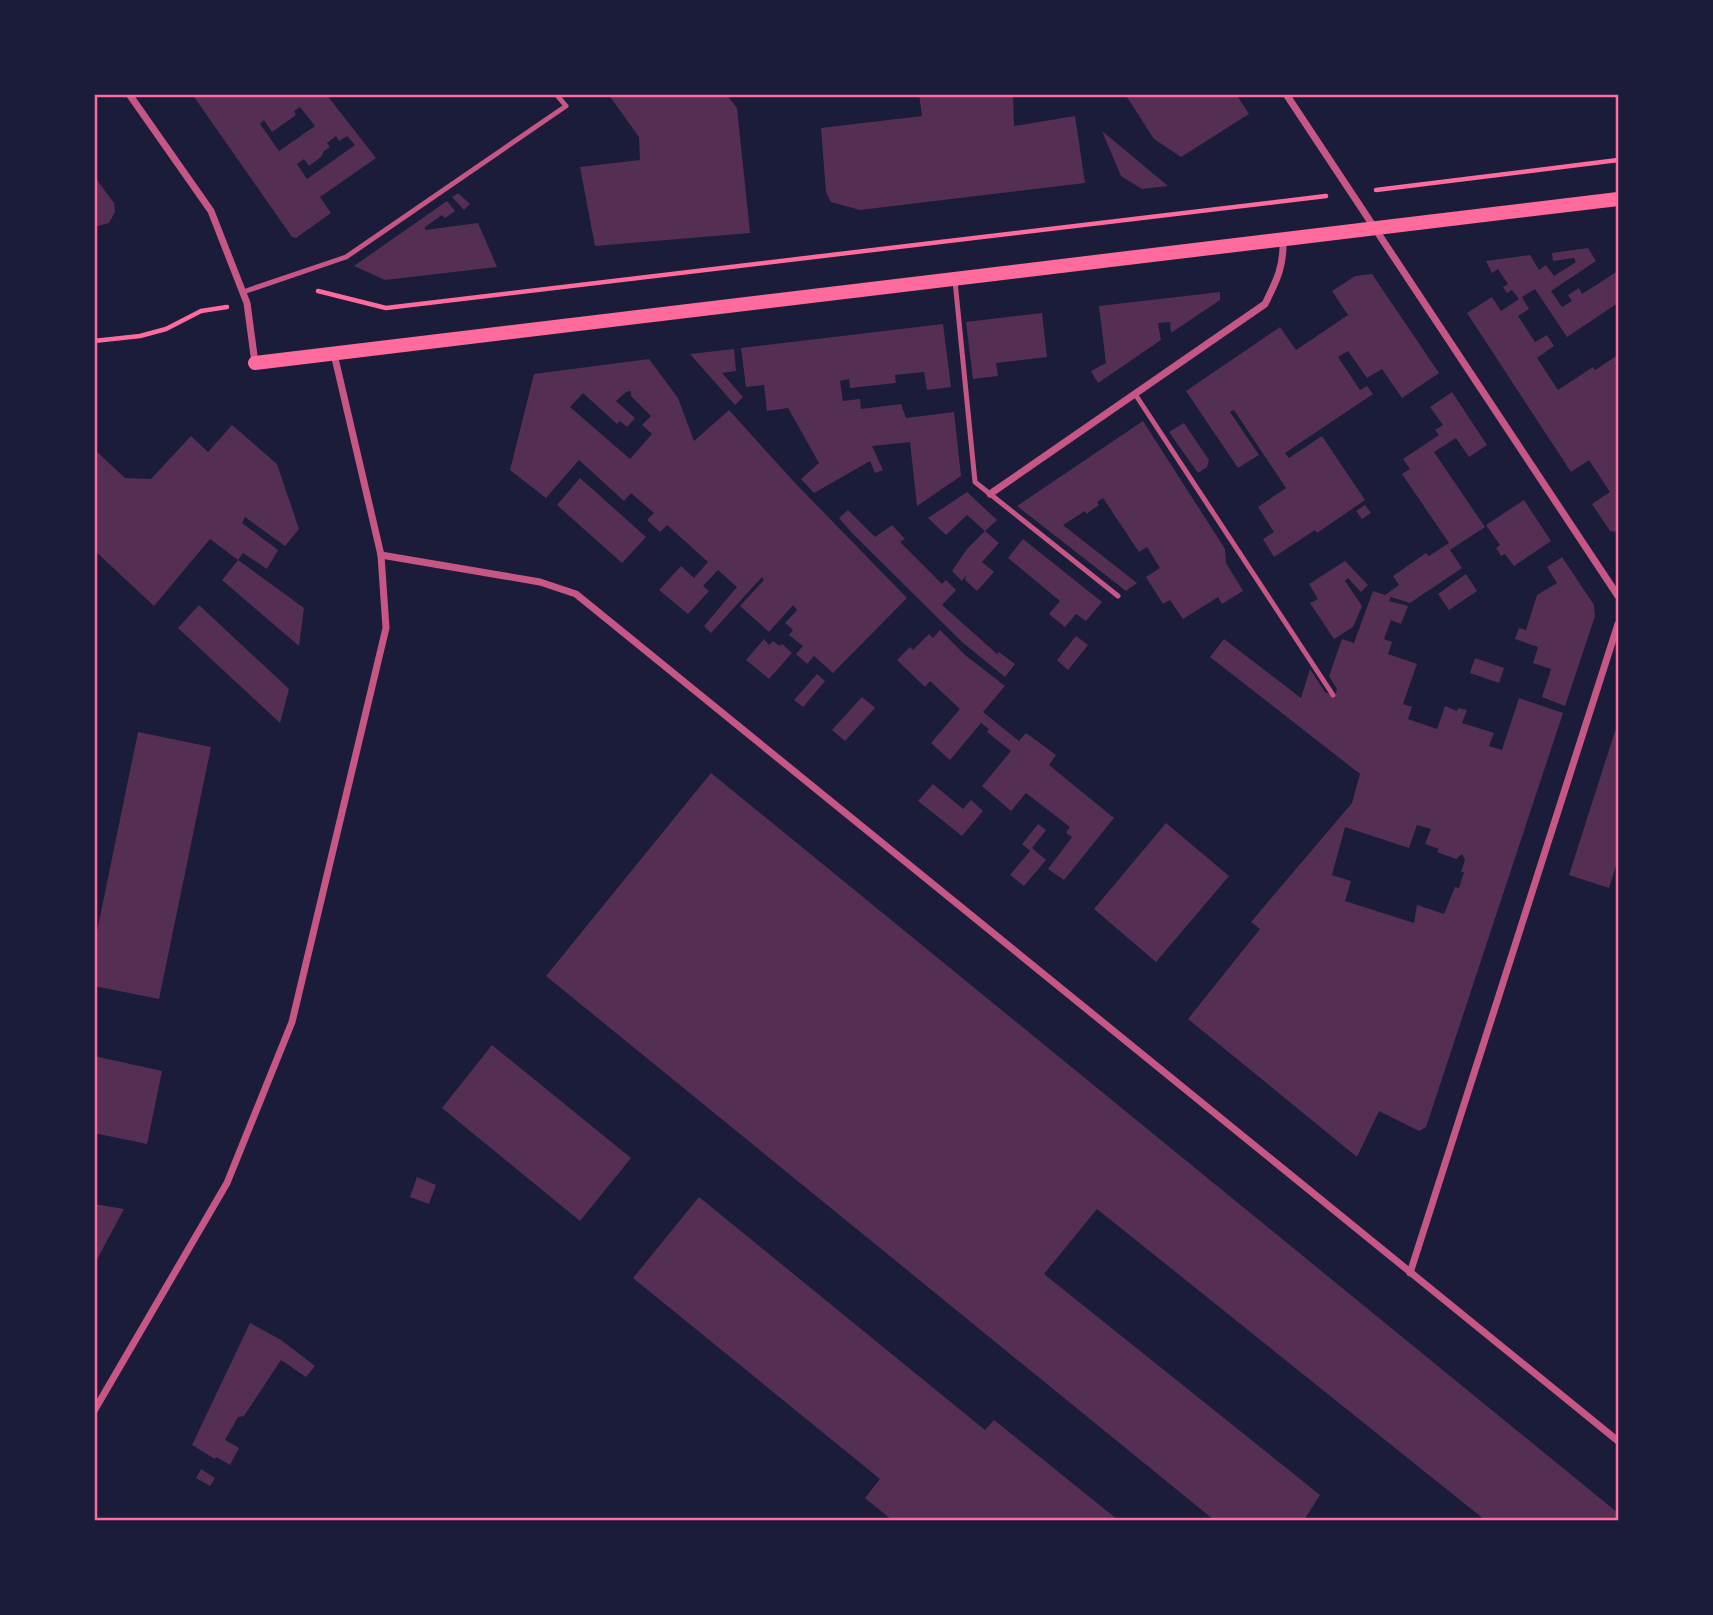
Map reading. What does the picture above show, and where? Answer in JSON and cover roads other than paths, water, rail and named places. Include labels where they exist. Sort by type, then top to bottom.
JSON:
[{"type":"main road","points":[[255,363],[1619,199]]},
{"type":"street","points":[[129,94],[211,211],[243,292],[255,363]]},
{"type":"street","points":[[1286,94],[1349,193],[1376,227],[1619,596]]},
{"type":"street","points":[[990,495],[1265,304],[1284,260],[1283,239]]},
{"type":"street","points":[[94,1412],[226,1183],[292,1022],[386,628],[381,555],[334,355]]},
{"type":"street","points":[[381,555],[540,582],[576,594],[1619,1441]]},
{"type":"street","points":[[1410,1273],[1619,624]]},
{"type":"lane","points":[[243,292],[346,257],[566,106],[556,94]]},
{"type":"lane","points":[[954,278],[975,482],[1118,596]]},
{"type":"lane","points":[[1135,394],[1333,695]]}]
